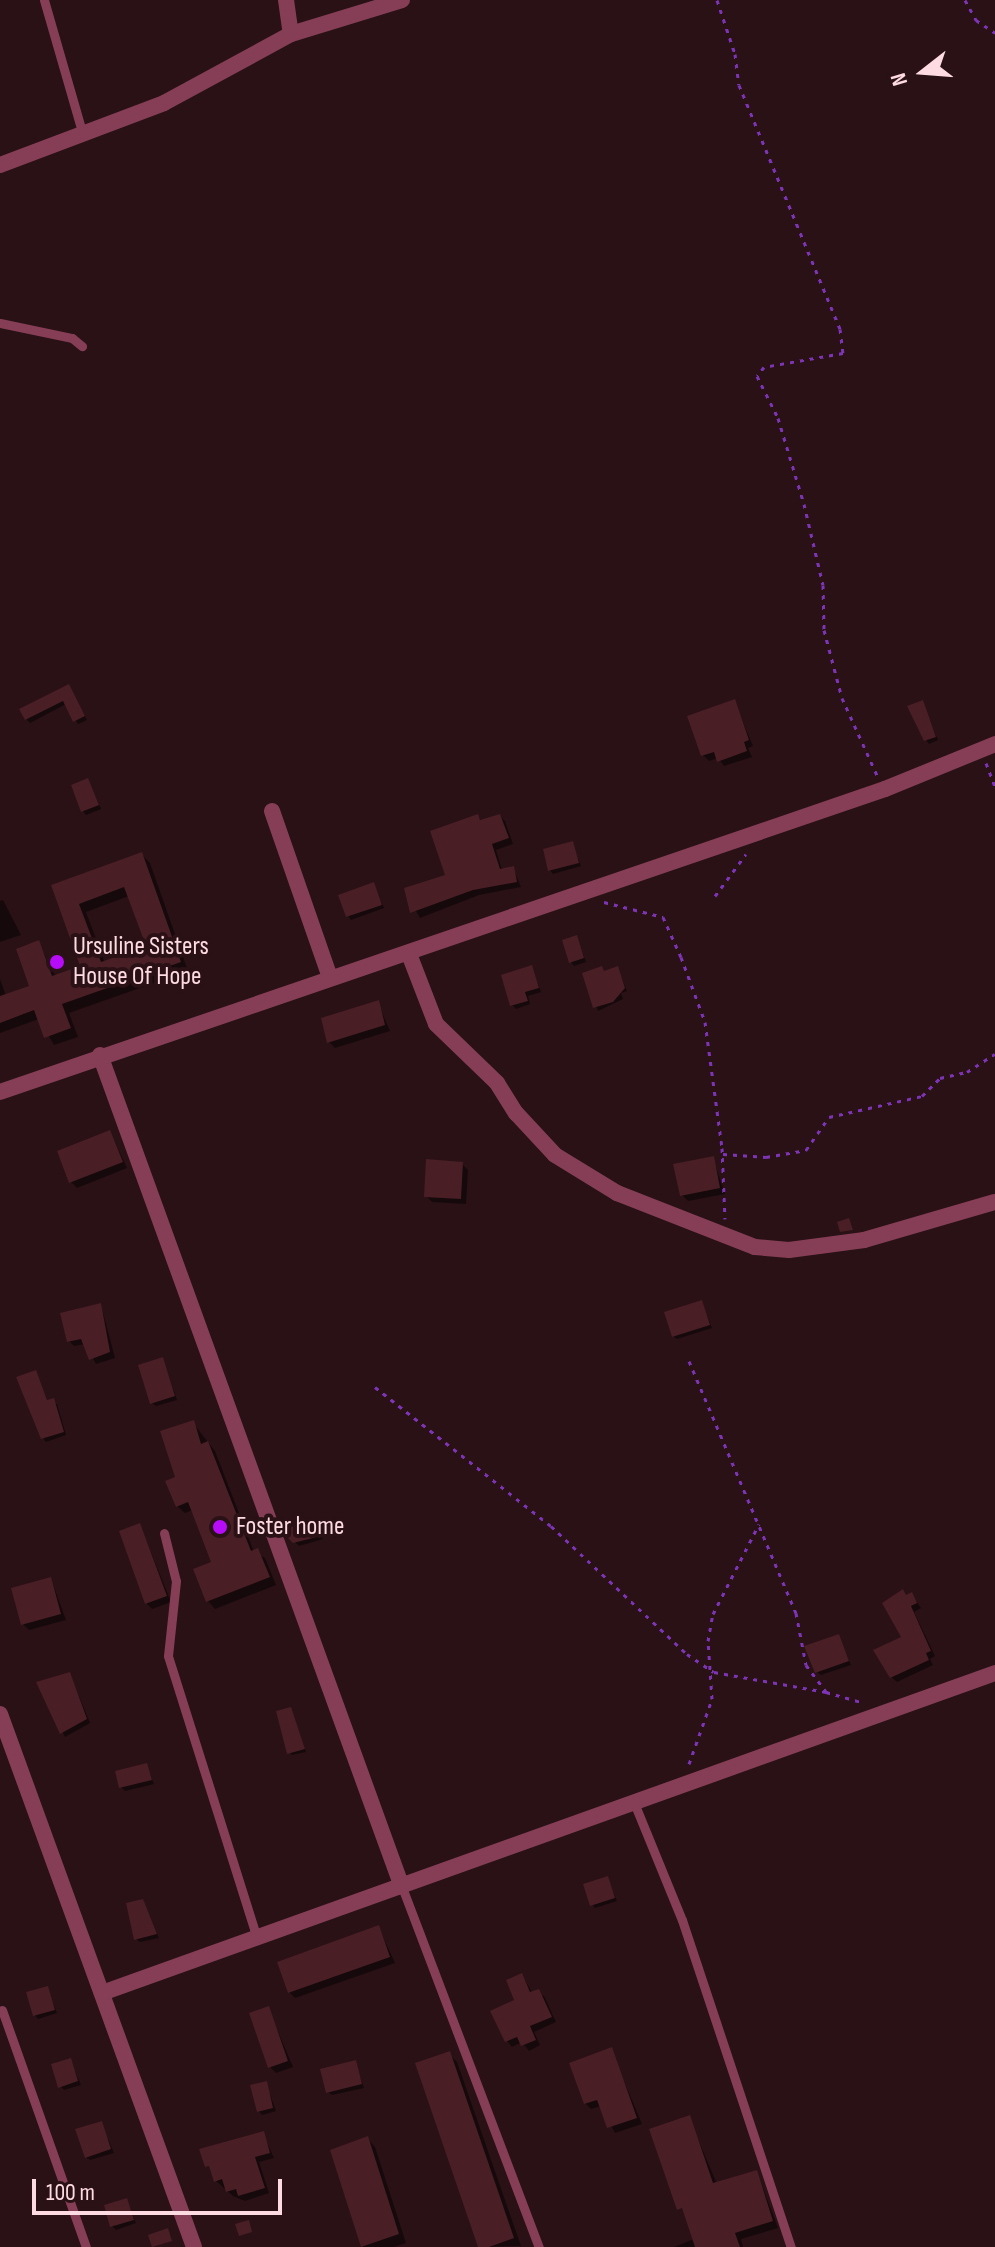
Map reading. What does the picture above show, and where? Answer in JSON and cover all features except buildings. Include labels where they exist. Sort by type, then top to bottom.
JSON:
[{"type":"street","points":[[286,0],[291,34]]},
{"type":"street","points":[[0,165],[164,103],[291,34],[402,0]]},
{"type":"street","points":[[0,1092],[100,1055],[409,954],[885,789],[987,746]]},
{"type":"street","points":[[272,811],[330,978]]},
{"type":"street","points":[[409,954],[436,1024],[497,1083],[516,1113],[555,1155],[617,1193],[755,1247],[802,1248],[864,1240],[995,1202]]},
{"type":"street","points":[[100,1055],[402,1887]]},
{"type":"street","points":[[102,1993],[256,1935],[635,1805],[995,1673]]},
{"type":"street","points":[[0,1714],[192,2246]]},
{"type":"lane","points":[[44,0],[83,135]]},
{"type":"lane","points":[[0,323],[72,338],[82,346]]},
{"type":"lane","points":[[164,1533],[176,1581],[168,1656],[256,1935]]},
{"type":"lane","points":[[635,1805],[682,1920],[791,2247]]},
{"type":"lane","points":[[402,1887],[539,2247]]},
{"type":"lane","points":[[2,2010],[86,2247]]},
{"type":"path","points":[[717,0],[735,54],[739,85],[840,329],[843,353],[764,367],[757,376],[778,418],[804,504],[823,585],[824,630],[842,698],[885,789]]},
{"type":"path","points":[[965,0],[976,20],[995,33]]},
{"type":"path","points":[[987,746],[989,771],[995,786]]},
{"type":"path","points":[[989,771],[995,772]]},
{"type":"path","points":[[715,896],[750,849]]},
{"type":"path","points":[[593,890],[607,905],[663,917],[705,1022],[723,1154],[725,1236]]},
{"type":"path","points":[[723,1154],[766,1157],[806,1150],[829,1117],[922,1096],[940,1078],[967,1072],[995,1054]]},
{"type":"path","points":[[689,1361],[760,1523],[777,1577],[796,1613],[803,1659],[826,1692]]},
{"type":"path","points":[[375,1387],[551,1526],[666,1637],[714,1672],[826,1692],[886,1713]]},
{"type":"path","points":[[687,1769],[712,1699],[714,1672],[708,1641],[713,1614],[760,1523]]},
{"type":"place","name":"Ursuline Sisters House Of Hope","points":[[57,962]]},
{"type":"place","name":"Foster home","points":[[220,1527]]}]
